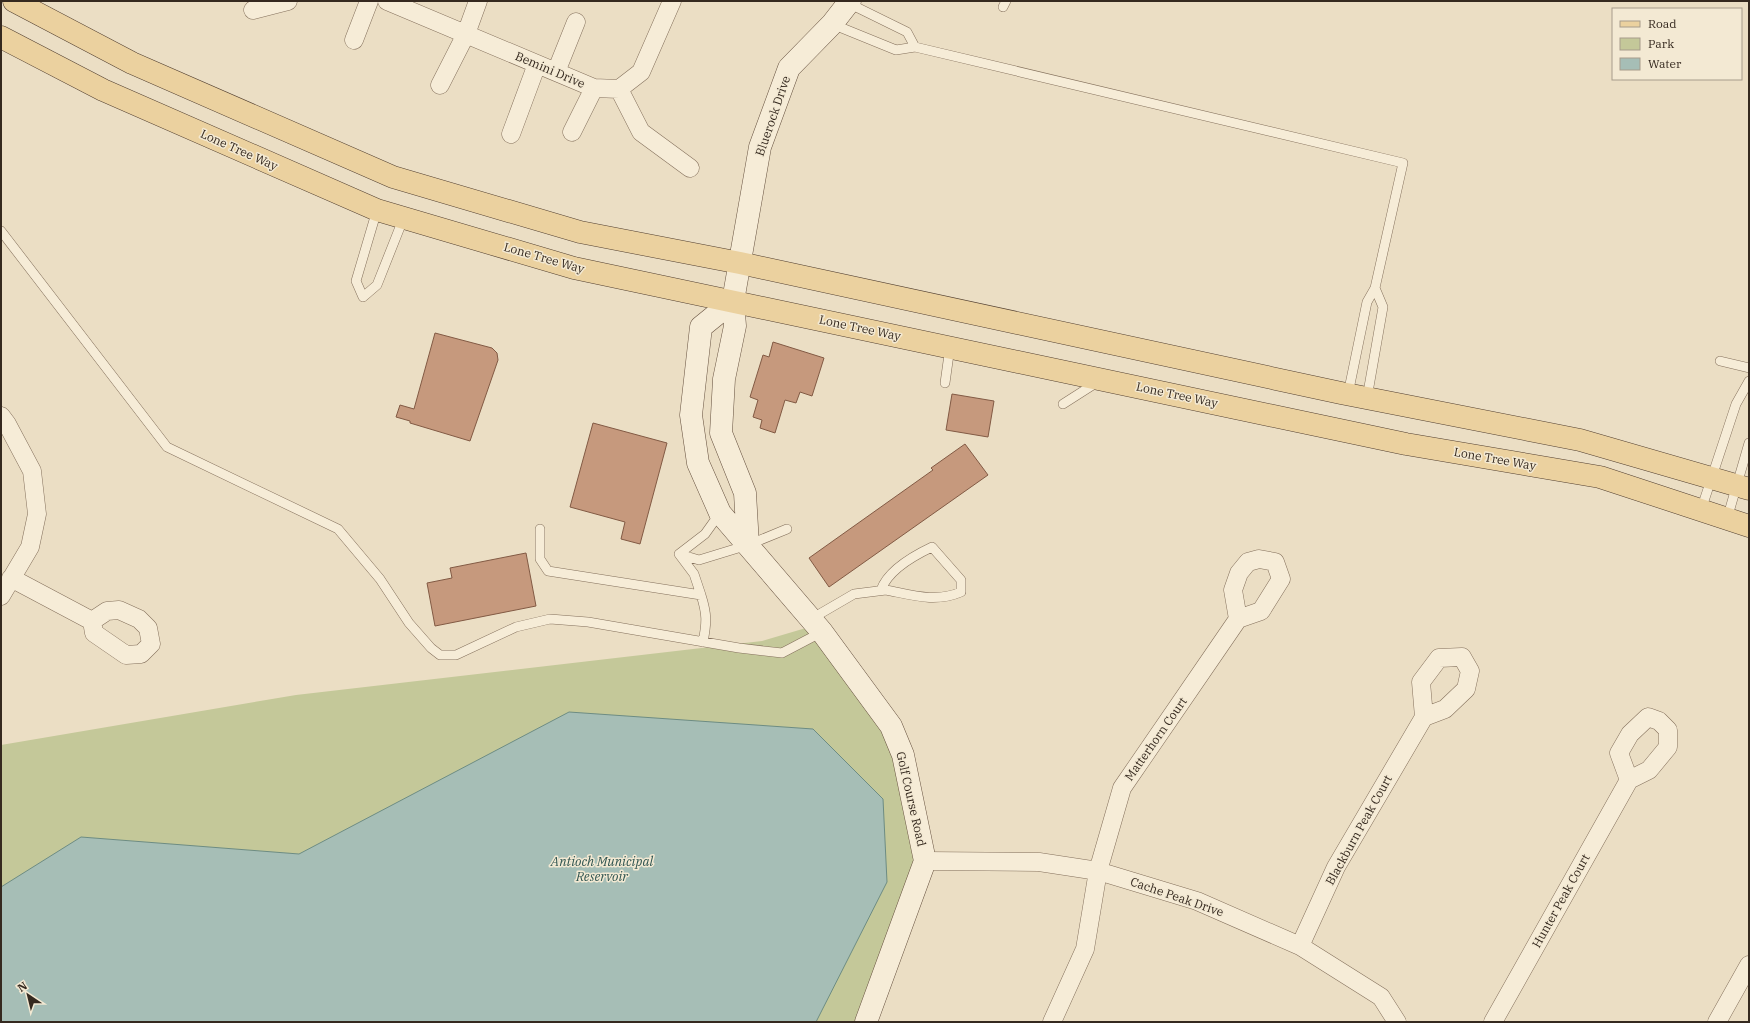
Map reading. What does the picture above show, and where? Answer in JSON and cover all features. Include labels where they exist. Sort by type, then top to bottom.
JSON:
[{"type":"main road","points":[[14,1],[132,63],[393,177],[580,232],[740,263],[1358,396],[1580,440],[1743,488]]},
{"type":"main road","name":"Lone Tree Way","points":[[1,37],[103,90],[377,210],[574,268],[1406,444],[1600,478],[1749,526]]},
{"type":"street","points":[[253,10],[288,1]]},
{"type":"street","points":[[354,40],[369,1]]},
{"type":"street","points":[[440,86],[466,34],[478,1]]},
{"type":"street","points":[[672,1],[641,72],[619,89],[642,132],[690,168]]},
{"type":"street","name":"Bluerock Drive","points":[[733,301],[760,147],[789,68],[832,24],[849,2]]},
{"type":"street","name":"Bemini Drive","points":[[399,3],[466,34],[594,88],[619,89]]},
{"type":"street","points":[[556,72],[576,22]]},
{"type":"street","points":[[511,134],[537,64]]},
{"type":"street","points":[[572,132],[594,88]]},
{"type":"street","points":[[733,301],[735,326],[724,378],[721,433],[746,493],[748,545]]},
{"type":"street","name":"Golf Course Road","points":[[733,301],[701,327],[691,415],[698,463],[720,513],[816,625],[891,726],[903,755],[925,861],[866,1022]]},
{"type":"street","points":[[1,416],[7,424],[32,471],[37,514],[30,548],[1,596]]},
{"type":"street","points":[[11,578],[92,621]]},
{"type":"street","name":"Matterhorn Court","points":[[1052,1022],[1085,949],[1098,870],[1122,788],[1238,620]]},
{"type":"street","name":"Blackburn Peak Court","points":[[1300,946],[1336,867],[1424,717]]},
{"type":"street","name":"Hunter Peak Court","points":[[1493,1022],[1629,780]]},
{"type":"street","name":"Cache Peak Drive","points":[[925,861],[1040,862],[1098,870],[1197,901],[1300,946],[1381,997],[1397,1022]]},
{"type":"street","points":[[1717,1022],[1749,965]]},
{"type":"lane","points":[[849,2],[907,32],[915,47]]},
{"type":"lane","points":[[832,24],[896,50],[915,47],[1403,163],[1376,288],[1367,302],[1358,396]]},
{"type":"lane","points":[[377,210],[356,281],[363,297],[377,285],[404,217]]},
{"type":"lane","points":[[1,231],[167,447],[338,530],[380,579],[409,623],[430,648],[440,656],[456,655],[516,627],[550,619],[588,622],[703,642],[782,653],[854,594],[886,590],[927,599],[949,598],[961,592],[962,587],[961,580],[932,547],[901,565],[884,582],[881,590]]},
{"type":"lane","points":[[1358,396],[1384,307],[1376,288]]},
{"type":"lane","points":[[945,383],[950,347]]},
{"type":"lane","points":[[1720,361],[1749,368]]},
{"type":"lane","points":[[1062,404],[1102,379]]},
{"type":"lane","points":[[1701,510],[1736,404],[1749,381]]},
{"type":"lane","points":[[1727,519],[1743,488],[1749,442]]},
{"type":"lane","points":[[679,554],[706,534],[720,513]]},
{"type":"lane","points":[[540,529],[540,559],[548,571],[701,595]]},
{"type":"lane","points":[[679,554],[699,560],[748,545],[787,529]]},
{"type":"lane","points":[[679,554],[694,574],[707,613],[707,623],[703,642]]},
{"type":"green space","name":"Antioch Municipal Reservoir","points":[[816,625],[891,726],[925,861],[866,1022],[1,1022],[1,745],[296,695],[762,641]]},
{"type":"water","name":"Antioch Municipal Reservoir","points":[[569,712],[813,729],[883,799],[887,882],[816,1022],[1,1022],[1,887],[81,837],[299,854]]},
{"type":"building","points":[[435,333],[492,348],[497,353],[498,360],[470,441],[410,423],[410,421],[396,417],[400,405],[414,409]]},
{"type":"building","points":[[773,342],[824,358],[812,396],[800,392],[796,403],[785,400],[775,433],[760,428],[762,420],[753,417],[758,400],[750,397],[763,355],[769,357]]},
{"type":"building","points":[[952,394],[994,401],[988,437],[946,430]]},
{"type":"building","points":[[593,423],[667,443],[640,544],[621,539],[625,522],[570,507]]},
{"type":"building","points":[[965,444],[988,475],[829,587],[809,558],[933,470],[931,468]]},
{"type":"building","points":[[526,553],[536,606],[435,626],[427,583],[452,578],[450,568]]}]
